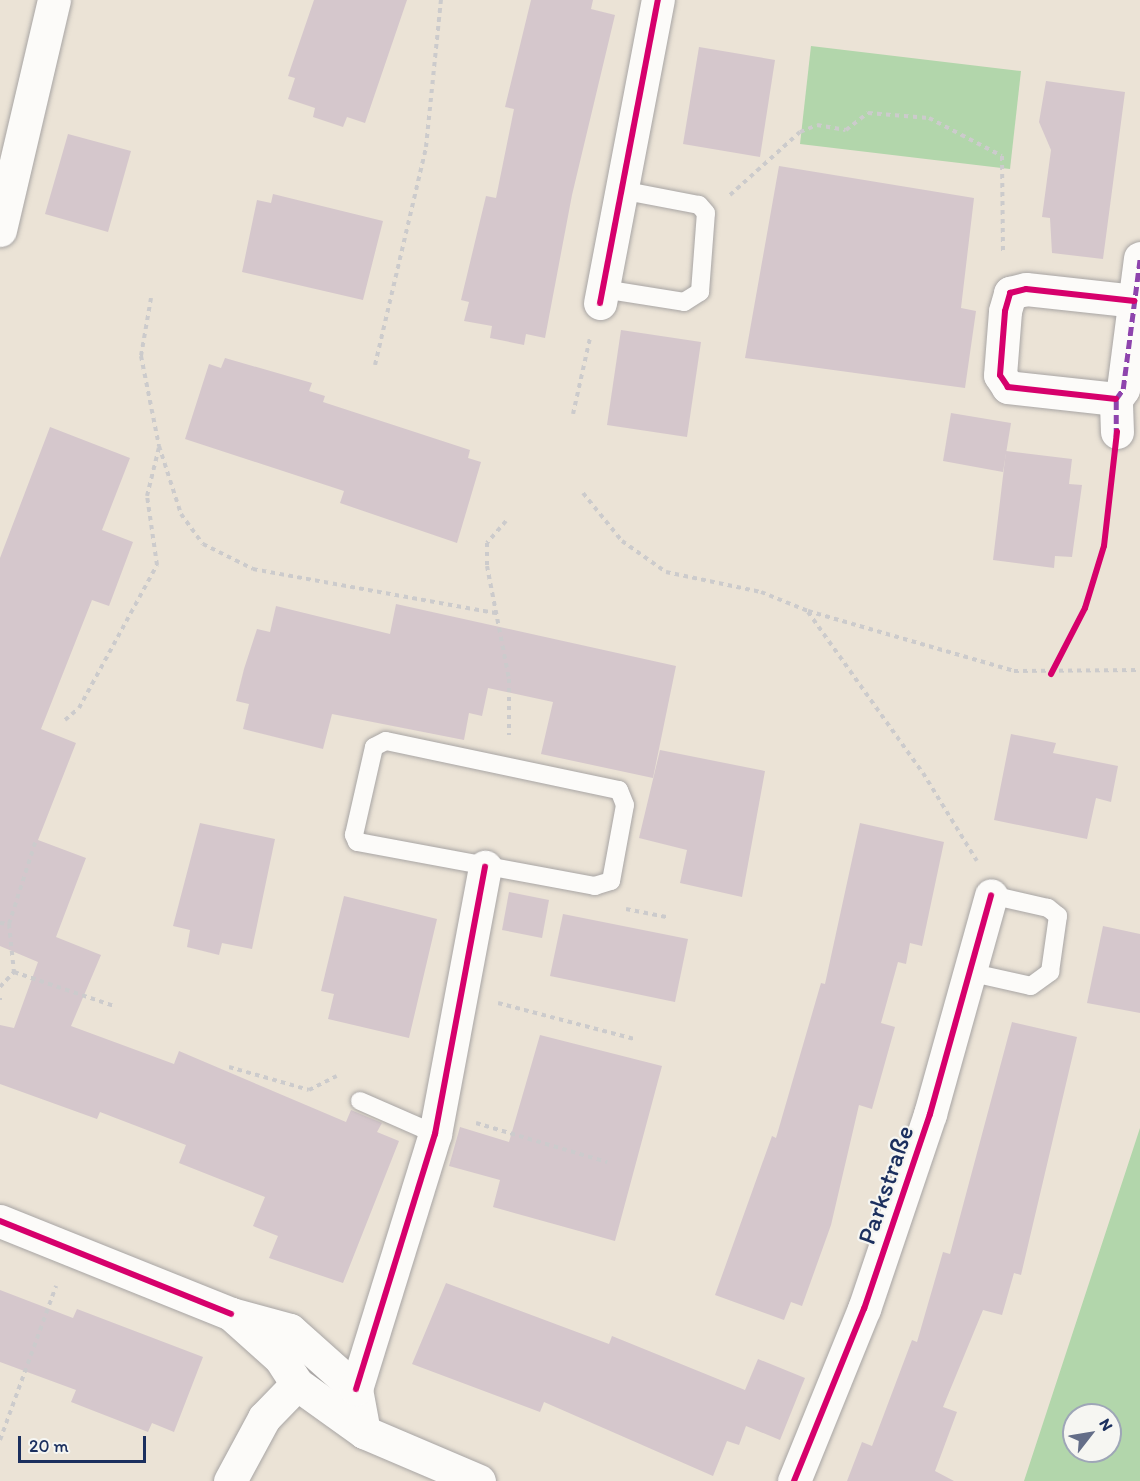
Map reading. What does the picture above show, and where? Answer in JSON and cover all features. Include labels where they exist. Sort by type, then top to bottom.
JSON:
[{"type":"street","points":[[0,230],[54,0]]},
{"type":"street","points":[[601,296],[658,0]]},
{"type":"street","points":[[1117,432],[1116,399],[1123,388],[1140,258]]},
{"type":"street","points":[[1116,399],[1008,387],[1000,375],[1010,293],[1026,289],[1134,301]]},
{"type":"street","points":[[364,1432],[356,1389],[435,1134],[485,867]]},
{"type":"street","name":"Parkstraße","points":[[794,1481],[864,1310],[973,973],[991,895]]},
{"type":"street","points":[[0,1221],[231,1314],[290,1330],[356,1389]]},
{"type":"street","points":[[231,1314],[280,1358],[297,1384],[364,1432],[479,1481]]},
{"type":"street","points":[[230,1481],[264,1418],[297,1384]]},
{"type":"lane","points":[[601,296],[684,302],[693,299],[700,292],[706,213],[699,205],[621,190]]},
{"type":"lane","points":[[386,741],[619,790],[625,805],[611,881],[595,886],[485,867],[357,842],[354,835],[374,747],[386,741]]},
{"type":"lane","points":[[973,973],[1031,986],[1050,972],[1058,916],[1048,908],[991,895]]},
{"type":"lane","points":[[360,1101],[435,1134]]},
{"type":"path","points":[[375,365],[426,147],[441,0]]},
{"type":"path","points":[[706,213],[800,132],[817,125],[846,130],[868,113],[929,118],[1002,156],[1003,272],[1010,293]]},
{"type":"path","points":[[573,414],[601,296]]},
{"type":"path","points":[[151,298],[141,356],[159,446],[181,514],[203,544],[253,569],[495,613]]},
{"type":"path","points":[[65,720],[79,708],[157,566],[147,496],[159,446]]},
{"type":"path","points":[[583,493],[622,541],[666,572],[761,592],[807,611],[1014,671],[1140,670]]},
{"type":"path","points":[[506,521],[495,528],[487,543],[495,613],[509,679],[509,766]]},
{"type":"path","points":[[807,611],[923,773],[991,895]]},
{"type":"path","points":[[0,987],[14,972],[9,924],[36,840]]},
{"type":"path","points":[[0,923],[9,924]]},
{"type":"path","points":[[14,972],[114,1006]]},
{"type":"path","points":[[463,994],[634,1039]]},
{"type":"path","points":[[0,1440],[70,1248]]},
{"type":"green space","points":[[811,46],[1021,71],[1010,169],[800,144]]},
{"type":"green space","points":[[1140,1128],[1140,1481],[1024,1481]]},
{"type":"building","points":[[314,0],[407,0],[365,123],[347,117],[343,127],[313,117],[315,108],[288,99],[295,78],[288,76]]},
{"type":"building","points":[[531,0],[593,0],[591,9],[615,15],[572,195],[545,338],[526,334],[524,345],[490,338],[492,326],[464,321],[469,302],[461,300],[486,196],[496,198],[514,109],[505,107]]},
{"type":"building","points":[[699,47],[775,60],[760,157],[683,144]]},
{"type":"building","points":[[1046,81],[1125,92],[1103,259],[1052,253],[1050,218],[1042,217],[1051,150],[1039,122]]},
{"type":"building","points":[[68,134],[131,151],[108,232],[45,214]]},
{"type":"building","points":[[779,166],[974,198],[961,308],[976,311],[965,388],[745,358]]},
{"type":"building","points":[[273,194],[383,221],[363,300],[242,272],[257,200],[271,203]]},
{"type":"building","points":[[621,330],[701,342],[687,437],[607,425]]},
{"type":"building","points":[[225,358],[312,383],[309,391],[325,396],[323,402],[470,450],[468,458],[481,462],[457,543],[340,503],[344,491],[185,439],[209,364],[221,368]]},
{"type":"building","points":[[951,413],[1011,423],[1003,472],[943,461]]},
{"type":"building","points":[[50,427],[130,458],[102,530],[133,542],[109,606],[92,600],[41,729],[76,743],[38,840],[86,858],[56,937],[101,955],[71,1026],[174,1064],[179,1051],[346,1122],[351,1110],[382,1123],[377,1132],[399,1141],[343,1283],[269,1258],[278,1236],[253,1226],[265,1197],[179,1163],[186,1145],[100,1112],[97,1119],[0,1084],[0,1025],[14,1028],[38,962],[0,946],[0,558]]},
{"type":"building","points":[[1006,451],[1072,459],[1069,484],[1082,485],[1072,557],[1055,556],[1054,568],[993,560]]},
{"type":"building","points":[[396,604],[676,666],[653,778],[541,754],[553,702],[488,688],[482,716],[469,713],[464,740],[332,714],[323,749],[243,729],[249,704],[236,701],[244,669],[257,629],[270,632],[276,606],[390,634]]},
{"type":"building","points":[[1011,734],[1056,743],[1053,753],[1118,766],[1111,802],[1096,798],[1087,839],[994,820]]},
{"type":"building","points":[[660,750],[765,771],[742,897],[680,883],[687,850],[639,838]]},
{"type":"building","points":[[200,823],[275,839],[252,949],[222,943],[219,955],[187,947],[190,930],[173,926]]},
{"type":"building","points":[[860,823],[944,842],[922,946],[910,943],[906,964],[898,962],[881,1023],[895,1027],[872,1109],[859,1105],[831,1225],[802,1306],[791,1302],[784,1320],[715,1295],[772,1136],[776,1138],[821,983],[825,984]]},
{"type":"building","points":[[509,892],[549,900],[542,938],[502,930]]},
{"type":"building","points":[[344,896],[437,919],[409,1038],[328,1019],[334,994],[321,991]]},
{"type":"building","points":[[563,914],[688,939],[675,1002],[550,976]]},
{"type":"building","points":[[1103,926],[1140,934],[1140,1013],[1087,1003]]},
{"type":"building","points":[[1012,1022],[1077,1037],[1021,1275],[1014,1273],[1002,1315],[983,1310],[943,1407],[957,1412],[935,1471],[954,1481],[847,1481],[862,1442],[872,1446],[912,1340],[917,1342],[943,1252],[950,1254]]},
{"type":"building","points":[[540,1035],[662,1066],[615,1241],[493,1207],[500,1180],[449,1166],[460,1127],[509,1142]]},
{"type":"building","points":[[446,1283],[609,1344],[612,1336],[745,1390],[758,1359],[805,1378],[780,1440],[746,1426],[739,1445],[727,1441],[713,1476],[544,1402],[540,1412],[412,1364]]},
{"type":"building","points":[[0,1290],[73,1318],[77,1309],[203,1357],[174,1432],[152,1423],[148,1432],[71,1402],[76,1390],[0,1362]]},
{"type":"marked path","points":[[1116,437],[1116,399],[1123,389],[1140,258]]},
{"type":"cycle path","points":[[600,303],[658,0]]},
{"type":"cycle path","points":[[1116,399],[1008,387],[1000,375],[1005,311],[1010,293],[1026,289],[1134,301]]},
{"type":"cycle path","points":[[1051,674],[1085,608],[1104,546],[1117,432]]},
{"type":"cycle path","points":[[356,1389],[435,1134],[485,867]]},
{"type":"cycle path","points":[[794,1481],[864,1309],[930,1114],[991,895]]},
{"type":"cycle path","points":[[0,1221],[231,1314]]}]
